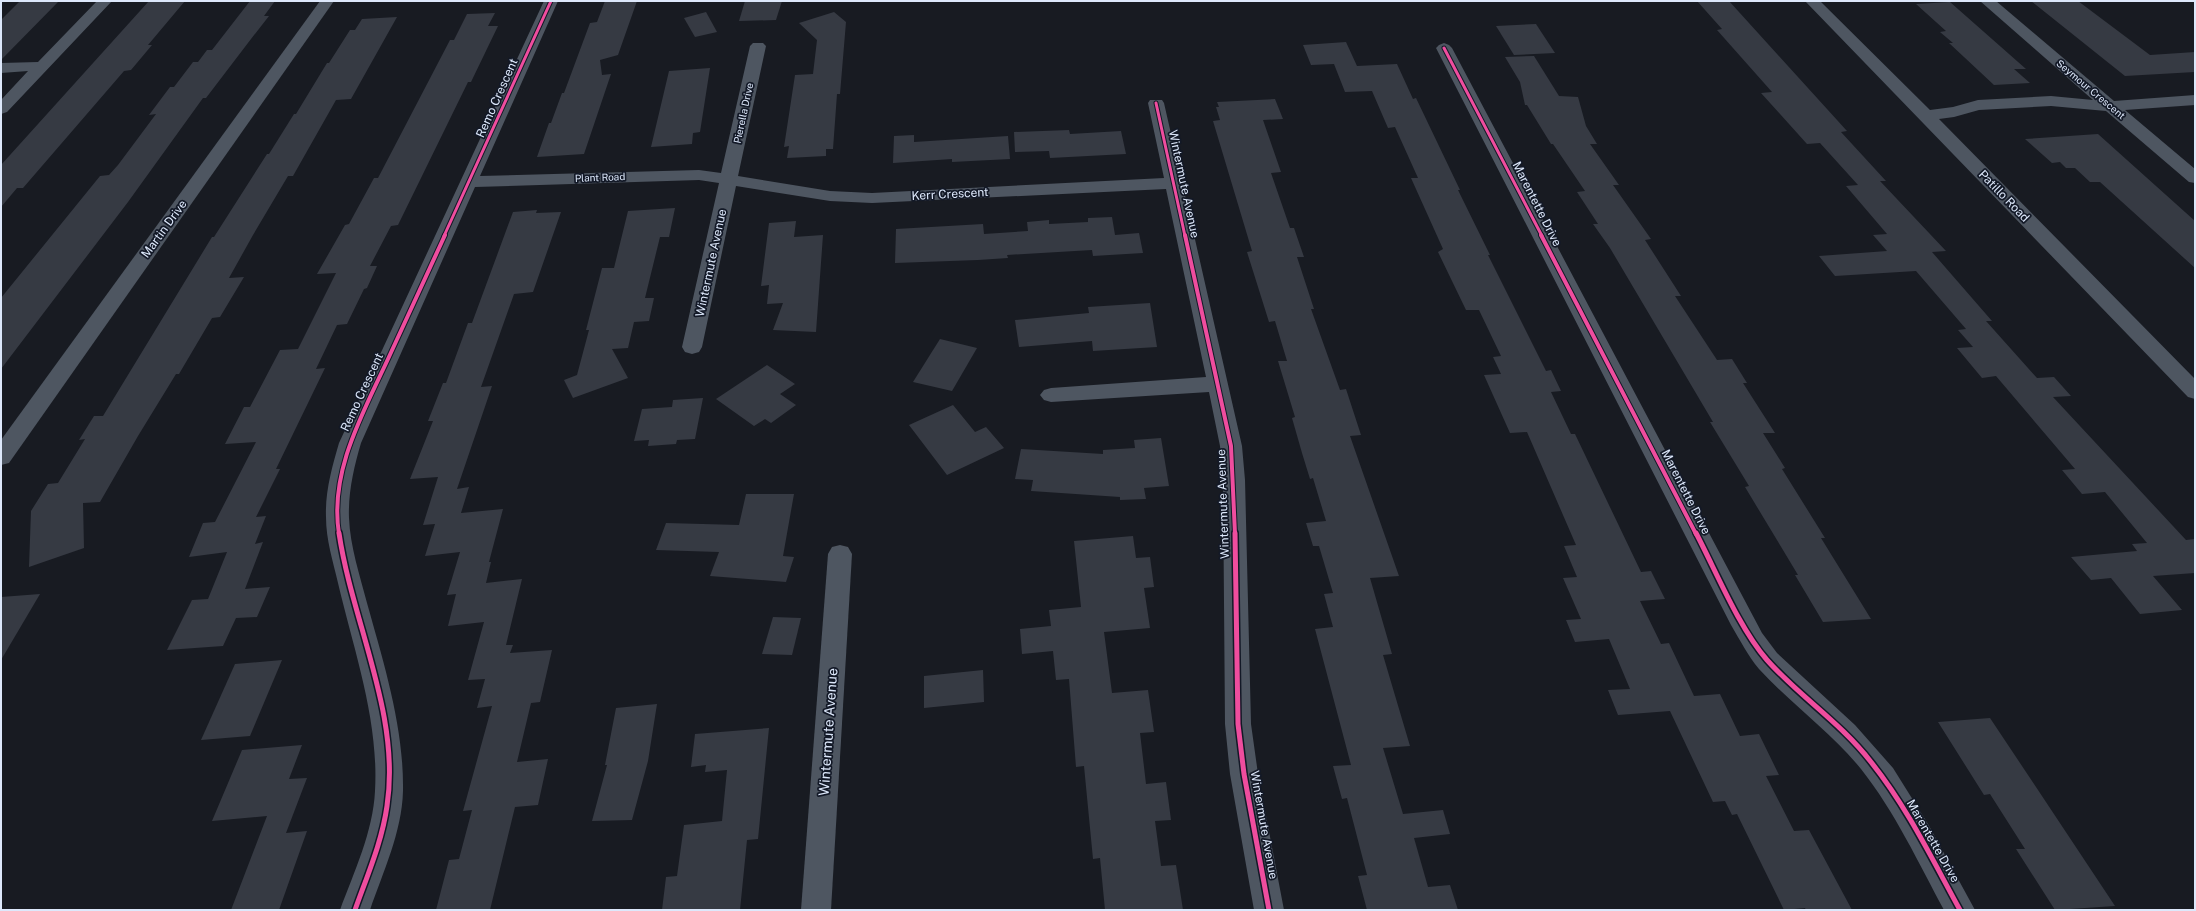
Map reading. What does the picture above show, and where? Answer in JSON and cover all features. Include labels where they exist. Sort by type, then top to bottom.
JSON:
[{"type":"street","points":[[1,109],[105,1]]},
{"type":"street","points":[[327,1],[333,1]]},
{"type":"street","name":"Martin Drive","points":[[1,457],[327,1]]},
{"type":"street","name":"Remo Crescent","points":[[356,910],[382,832],[389,792],[388,762],[383,716],[341,544],[337,509],[341,476],[350,443],[551,1]]},
{"type":"street","name":"Patillo Road","points":[[1812,1],[1926,115],[2195,392]]},
{"type":"street","name":"Seymour Crescent","points":[[1987,1],[2103,106],[2195,178]]},
{"type":"street","name":"Pierella Drive","points":[[729,179],[758,46]]},
{"type":"street","name":"Marentette Drive","points":[[1444,48],[1740,618],[1766,659],[1797,691],[1838,726],[1870,760],[1902,806],[1960,910]]},
{"type":"street","points":[[1,68],[42,66]]},
{"type":"street","points":[[1926,115],[1954,112],[1991,119],[2066,115],[2103,106],[2195,100]]},
{"type":"street","name":"Wintermute Avenue","points":[[1156,103],[1216,384],[1231,446],[1234,480],[1238,724],[1244,774],[1269,910]]},
{"type":"street","name":"Plant Road","points":[[470,182],[664,175],[699,175],[729,179]]},
{"type":"street","name":"Kerr Crescent","points":[[729,179],[830,196],[872,198],[1173,183]]},
{"type":"street","name":"Wintermute Avenue","points":[[692,347],[729,179]]},
{"type":"street","points":[[1051,395],[1216,384]]},
{"type":"street","name":"Wintermute Avenue","points":[[816,910],[840,554]]},
{"type":"building","points":[[20,1],[59,1],[1,60],[1,20]]},
{"type":"building","points":[[149,1],[185,1],[148,45],[152,45],[131,70],[124,71],[23,188],[17,188],[1,207],[1,165]]},
{"type":"building","points":[[250,1],[275,1],[264,16],[269,16],[206,98],[203,98],[128,202],[1,369],[1,298],[100,176],[109,175],[118,165],[156,114],[149,115],[170,87],[174,87],[193,62],[198,62],[207,50],[212,50]]},
{"type":"building","points":[[605,1],[637,1],[618,55],[600,60],[602,75],[611,74],[584,154],[537,157],[549,123],[551,123],[562,93],[564,93],[590,23],[597,22]]},
{"type":"building","points":[[745,1],[782,1],[776,20],[739,21]]},
{"type":"building","points":[[1697,1],[1729,1],[1847,131],[1841,132],[1886,181],[1880,181],[1946,251],[1932,252],[1992,321],[1986,321],[2037,378],[2054,377],[2071,396],[2053,397],[2186,540],[2195,539],[2195,573],[2153,576],[2182,610],[2140,614],[2111,578],[2091,580],[2071,557],[2137,551],[2132,544],[2147,543],[2105,492],[2082,494],[2062,470],[2075,469],[1996,376],[1982,378],[1957,348],[1973,347],[1958,330],[1966,329],[1916,271],[1835,276],[1819,256],[1887,251],[1873,235],[1887,234],[1846,186],[1858,185],[1820,143],[1807,144],[1761,93],[1772,92],[1717,30],[1722,29]]},
{"type":"building","points":[[2031,1],[2078,1],[2150,55],[2195,52],[2195,72],[2125,76]]},
{"type":"building","points":[[1950,2],[2026,69],[2014,69],[2030,83],[1994,85],[1949,43],[1953,43],[1940,32],[1946,31],[1916,4]]},
{"type":"building","points":[[706,12],[717,32],[695,37],[684,18]]},
{"type":"building","points":[[834,12],[846,22],[840,94],[837,94],[833,149],[826,149],[826,156],[787,158],[789,146],[784,147],[795,75],[813,74],[817,40],[799,23]]},
{"type":"building","points":[[495,13],[488,26],[498,26],[471,82],[468,82],[398,225],[391,226],[370,266],[377,266],[367,288],[364,289],[347,324],[337,325],[316,369],[325,368],[276,469],[280,469],[256,517],[266,516],[255,544],[263,542],[245,589],[270,587],[257,617],[236,618],[223,646],[167,650],[192,600],[208,599],[227,552],[189,557],[203,523],[215,522],[256,442],[225,444],[244,407],[250,407],[280,350],[298,349],[336,273],[317,274],[345,225],[349,224],[374,178],[378,178],[450,40],[454,40],[467,14]]},
{"type":"building","points":[[397,17],[351,99],[336,100],[293,176],[288,176],[253,235],[229,278],[244,277],[220,317],[212,318],[179,374],[176,374],[138,436],[100,502],[83,503],[84,548],[29,567],[31,511],[48,484],[58,483],[85,439],[79,440],[94,416],[103,416],[212,237],[214,237],[294,114],[296,114],[327,63],[329,63],[350,30],[355,30],[362,19]]},
{"type":"building","points":[[1536,24],[1555,53],[1514,55],[1496,26]]},
{"type":"building","points":[[1346,42],[1357,66],[1397,64],[1413,99],[1416,98],[1460,190],[1458,190],[1490,255],[1488,255],[1546,371],[1551,370],[1561,391],[1551,392],[1571,434],[1575,434],[1641,572],[1651,571],[1665,599],[1640,601],[1661,644],[1669,643],[1694,696],[1720,694],[1740,736],[1759,734],[1779,775],[1766,776],[1794,831],[1809,830],[1852,910],[1806,910],[1805,908],[1784,910],[1737,814],[1732,815],[1725,801],[1713,802],[1670,711],[1618,715],[1608,690],[1630,689],[1609,639],[1575,642],[1566,620],[1581,619],[1563,578],[1577,577],[1564,546],[1576,545],[1527,432],[1510,433],[1484,375],[1501,374],[1493,357],[1501,356],[1479,310],[1466,310],[1438,252],[1443,249],[1411,178],[1418,178],[1395,127],[1388,128],[1372,91],[1345,92],[1334,64],[1311,65],[1303,45]]},
{"type":"building","points":[[1534,56],[1559,96],[1578,97],[1586,126],[1597,144],[1590,144],[1619,185],[1613,185],[1651,239],[1645,240],[1681,296],[1675,296],[1717,360],[1732,359],[1747,383],[1743,383],[1775,433],[1763,433],[1785,468],[1782,469],[1825,538],[1821,538],[1871,619],[1823,622],[1795,575],[1798,575],[1745,487],[1749,486],[1710,422],[1713,422],[1610,248],[1593,224],[1598,224],[1577,192],[1585,191],[1553,144],[1551,144],[1527,105],[1525,105],[1520,82],[1505,57]]},
{"type":"building","points":[[710,68],[700,132],[693,133],[692,144],[651,147],[669,71]]},
{"type":"building","points":[[1275,99],[1283,119],[1263,120],[1281,172],[1271,173],[1290,228],[1294,228],[1304,257],[1297,257],[1314,309],[1311,309],[1340,390],[1346,389],[1361,435],[1350,436],[1399,576],[1370,578],[1392,654],[1383,655],[1410,746],[1383,748],[1403,814],[1443,810],[1450,834],[1414,838],[1428,887],[1450,885],[1458,910],[1367,910],[1358,876],[1367,875],[1347,798],[1342,799],[1333,766],[1351,765],[1315,629],[1333,627],[1324,594],[1333,593],[1319,546],[1313,546],[1306,523],[1326,521],[1313,478],[1310,479],[1302,453],[1292,418],[1295,417],[1278,361],[1287,361],[1275,321],[1269,322],[1247,252],[1252,251],[1213,121],[1220,120],[1216,107],[1219,107],[1217,102]]},
{"type":"building","points":[[1069,130],[1070,134],[1121,131],[1126,154],[1050,158],[1049,151],[1015,152],[1014,132]]},
{"type":"building","points":[[2098,134],[2195,221],[2195,268],[2100,182],[2090,182],[2075,168],[2066,168],[2060,162],[2052,163],[2025,139]]},
{"type":"building","points":[[914,135],[914,142],[1008,136],[1010,159],[952,162],[952,159],[893,163],[894,136]]},
{"type":"building","points":[[675,208],[669,237],[660,237],[645,298],[654,298],[649,321],[634,322],[628,348],[612,349],[628,378],[573,398],[564,380],[577,375],[589,330],[586,330],[602,268],[614,268],[628,211]]},
{"type":"building","points":[[537,210],[536,213],[561,212],[533,292],[514,294],[481,387],[492,386],[457,489],[469,487],[461,513],[503,509],[489,562],[491,562],[486,583],[522,579],[506,645],[513,645],[510,653],[552,650],[540,702],[531,703],[517,762],[548,759],[538,805],[515,807],[490,910],[436,910],[449,860],[459,859],[472,810],[463,811],[492,706],[477,708],[485,679],[468,680],[484,622],[448,626],[456,594],[447,595],[460,552],[425,556],[435,524],[423,525],[438,477],[410,479],[433,421],[428,421],[443,383],[446,383],[468,323],[472,323],[513,212]]},
{"type":"building","points":[[1112,217],[1115,235],[1139,233],[1143,253],[1093,256],[1092,250],[1007,255],[1008,258],[978,260],[895,263],[896,229],[983,224],[984,234],[1028,231],[1027,222],[1049,220],[1049,224],[1088,222],[1088,218]]},
{"type":"building","points":[[796,221],[794,237],[823,235],[816,332],[773,330],[783,303],[767,304],[769,285],[761,286],[769,223]]},
{"type":"building","points":[[1150,303],[1157,347],[1093,351],[1092,341],[1019,347],[1015,320],[1089,313],[1088,307]]},
{"type":"building","points":[[940,339],[977,348],[952,391],[913,382]]},
{"type":"building","points":[[767,365],[795,384],[780,394],[796,405],[771,423],[765,419],[754,426],[716,399]]},
{"type":"building","points":[[703,398],[695,439],[677,440],[676,444],[648,446],[649,440],[634,441],[642,409],[672,407],[673,400]]},
{"type":"building","points":[[953,405],[975,432],[986,427],[1004,448],[947,475],[909,425]]},
{"type":"building","points":[[1161,438],[1169,486],[1144,488],[1146,499],[1120,500],[1120,497],[1031,491],[1033,480],[1015,479],[1021,449],[1103,454],[1103,450],[1135,448],[1134,440]]},
{"type":"building","points":[[746,494],[794,494],[783,556],[794,557],[786,582],[710,576],[719,552],[656,550],[666,523],[739,525]]},
{"type":"building","points":[[1133,536],[1136,558],[1150,557],[1154,587],[1144,588],[1150,628],[1104,632],[1112,693],[1148,690],[1154,732],[1140,733],[1146,784],[1166,782],[1171,820],[1155,821],[1161,866],[1176,865],[1183,910],[1105,910],[1100,858],[1093,859],[1084,766],[1076,767],[1069,679],[1056,680],[1053,651],[1022,654],[1020,629],[1051,626],[1049,610],[1081,607],[1074,541]]},
{"type":"building","points":[[40,594],[1,660],[1,597]]},
{"type":"building","points":[[773,617],[801,618],[792,655],[762,654]]},
{"type":"building","points":[[282,660],[250,736],[201,740],[235,664]]},
{"type":"building","points":[[983,670],[984,702],[924,708],[924,676]]},
{"type":"building","points":[[657,704],[648,761],[632,820],[592,821],[607,765],[605,765],[616,708]]},
{"type":"building","points":[[1990,718],[2115,906],[2055,910],[2016,849],[2025,849],[1990,794],[1984,795],[1938,722]]},
{"type":"building","points":[[769,728],[758,839],[747,840],[740,910],[662,910],[666,877],[677,876],[684,825],[722,821],[727,770],[705,772],[706,765],[691,767],[695,734]]},
{"type":"building","points":[[302,745],[289,779],[307,778],[286,833],[307,831],[279,910],[231,910],[267,816],[212,821],[242,750]]},
{"type":"cycle path","points":[[355,910],[385,821],[389,791],[389,766],[383,715],[378,690],[352,592],[338,530],[337,509],[342,476],[350,443],[551,1]]},
{"type":"cycle path","points":[[1444,48],[1740,618],[1753,640],[1760,651],[1780,674],[1845,734],[1870,760],[1896,795],[1960,910]]},
{"type":"cycle path","points":[[1156,103],[1231,446],[1234,480],[1238,724],[1244,774],[1269,910]]}]
